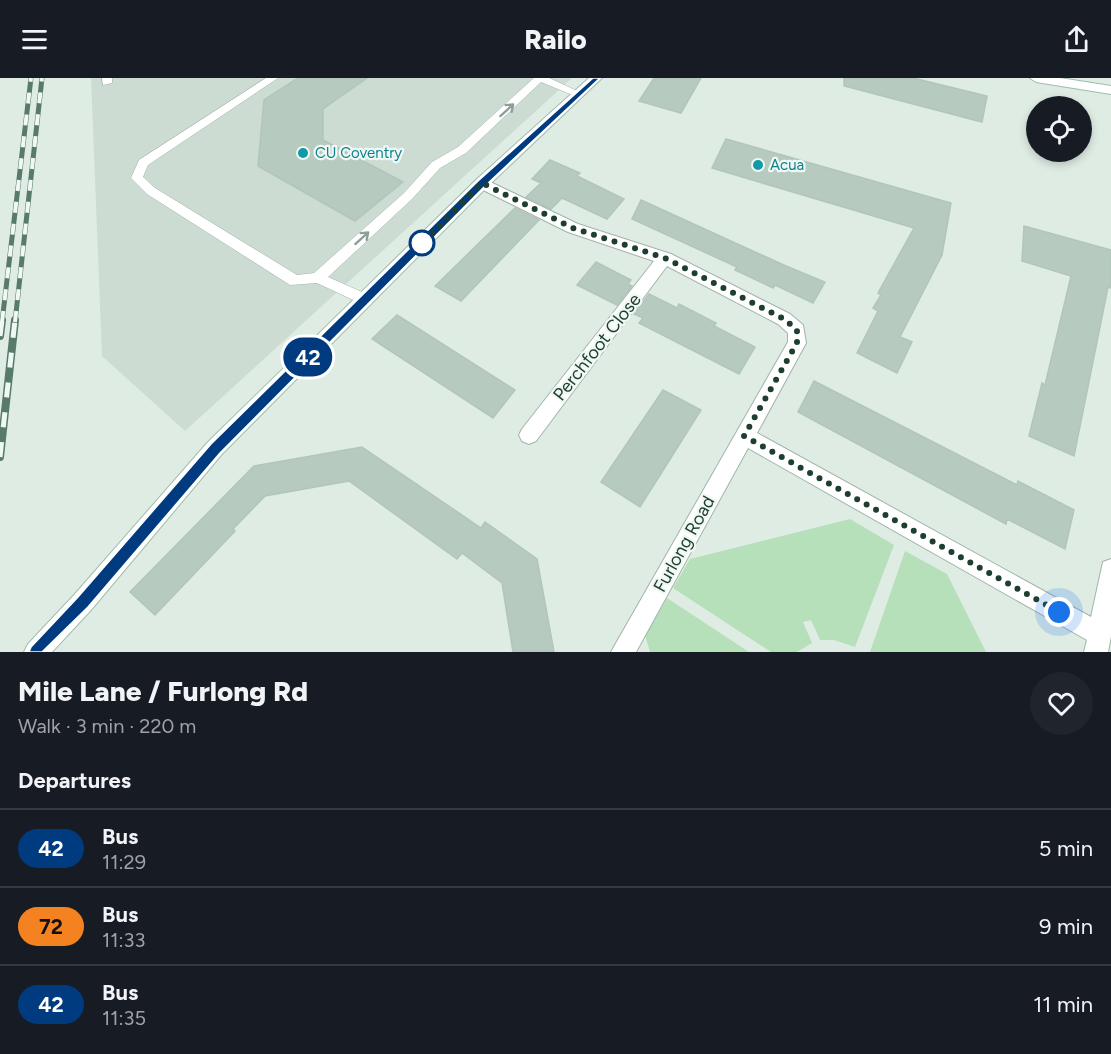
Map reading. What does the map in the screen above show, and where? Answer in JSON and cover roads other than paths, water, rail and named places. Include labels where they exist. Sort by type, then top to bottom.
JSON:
[{"type":"street","points":[[36,652],[83,602],[215,448],[482,183],[596,78]]},
{"type":"street","points":[[1036,78],[1110,92]]},
{"type":"street","name":"Furlong Road","points":[[482,183],[573,228],[665,258],[784,319],[797,330],[797,343],[623,652]]},
{"type":"street","name":"Perchfoot Close","points":[[529,435],[665,258]]},
{"type":"street","points":[[744,436],[1098,643],[1111,570]]},
{"type":"lane","points":[[273,78],[143,163],[137,178],[152,191],[295,281],[318,278],[366,300]]},
{"type":"lane","points":[[318,278],[408,196],[436,165],[462,150],[540,78],[579,94]]},
{"type":"railway","points":[[2,322],[31,78]]},
{"type":"railway","points":[[15,322],[42,78]]},
{"type":"railway","points":[[0,336],[2,320]]},
{"type":"railway","points":[[0,457],[15,320]]},
{"type":"place","name":"CU Coventry","points":[[303,153]]},
{"type":"place","name":"Acua","points":[[758,165]]}]
